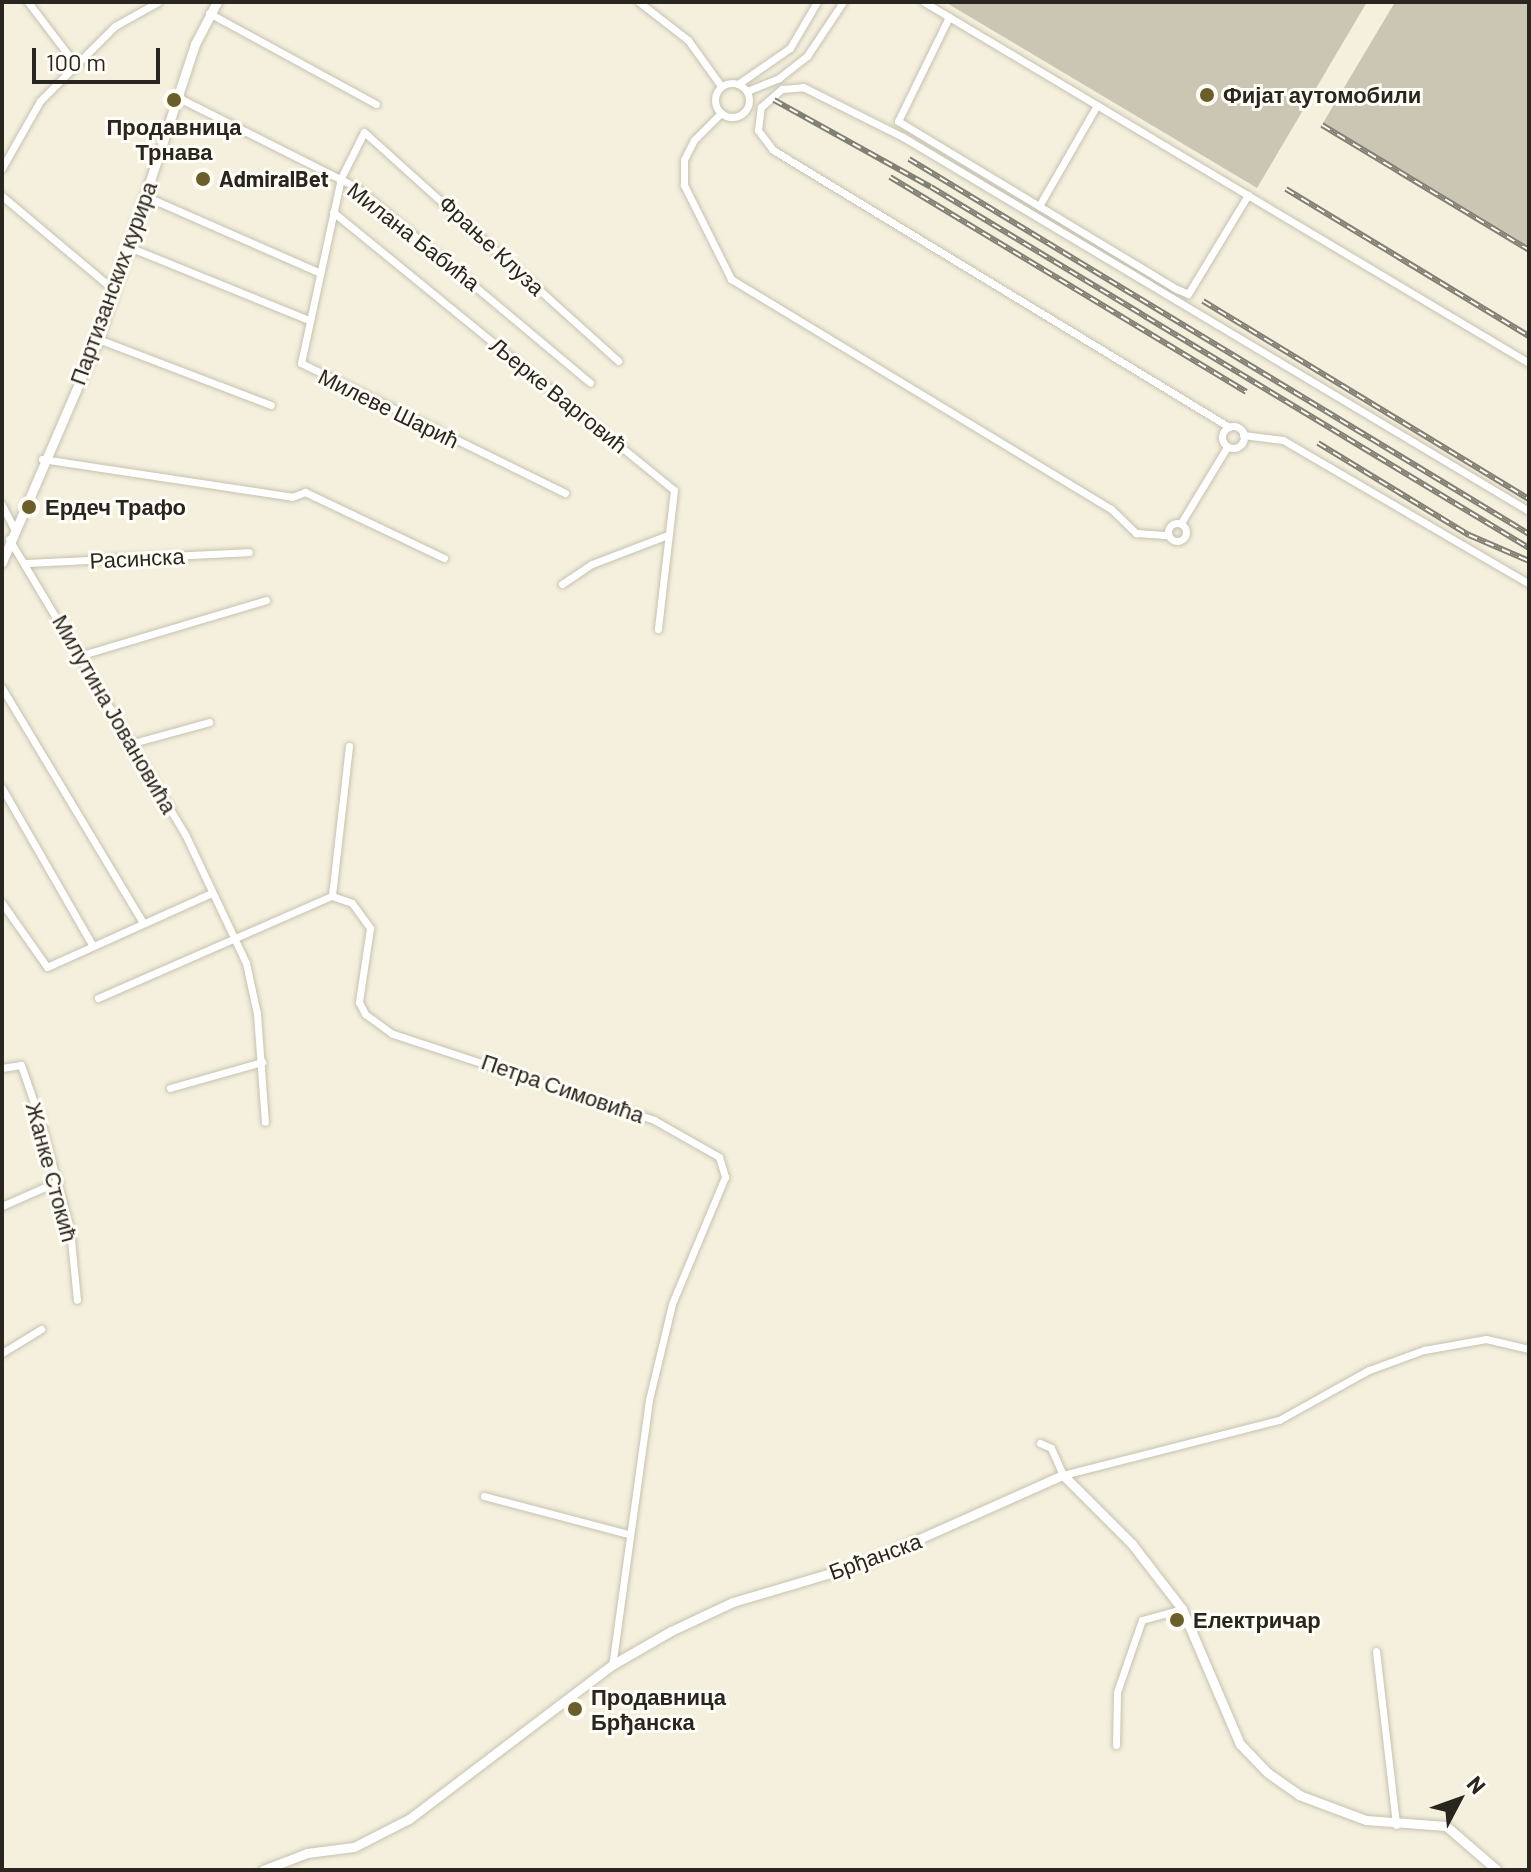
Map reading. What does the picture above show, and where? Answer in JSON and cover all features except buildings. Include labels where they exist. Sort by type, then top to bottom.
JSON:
[{"type":"street","points":[[28,2],[76,65]]},
{"type":"street","points":[[2,168],[40,101],[115,26],[158,2]]},
{"type":"street","name":"Партизанских курира","points":[[2,562],[13,527],[42,459],[98,339],[177,97],[209,13],[217,2]]},
{"type":"street","points":[[639,2],[688,40],[721,86]]},
{"type":"street","points":[[721,86],[738,84],[790,48],[817,2]]},
{"type":"street","points":[[747,91],[779,78],[807,56],[843,2]]},
{"type":"street","points":[[924,2],[1529,363]]},
{"type":"street","points":[[209,13],[376,104]]},
{"type":"street","points":[[949,17],[898,121],[1039,206],[1188,294],[1248,195]]},
{"type":"street","points":[[738,84],[747,91]]},
{"type":"street","points":[[721,86],[715,103],[721,113],[736,117],[746,111],[747,91]]},
{"type":"street","points":[[1529,511],[903,137],[803,87],[782,89],[761,107],[758,130],[773,150],[1229,427],[1243,435],[1283,440],[1529,584]]},
{"type":"street","name":"Милана Бабића","points":[[177,97],[341,178],[590,383]]},
{"type":"street","points":[[1039,206],[1097,105]]},
{"type":"street","points":[[721,113],[694,140],[684,160],[684,185],[731,279],[1111,509],[1136,533],[1183,539],[1181,523],[1227,447]]},
{"type":"street","name":"Милеве Шарић","points":[[364,132],[341,178],[318,272],[301,363],[565,493]]},
{"type":"street","name":"Фрање Клуза","points":[[364,132],[618,361]]},
{"type":"street","points":[[2,196],[113,289]]},
{"type":"street","points":[[145,196],[318,272]]},
{"type":"street","name":"Љерке Варговић","points":[[333,212],[674,490],[658,629]]},
{"type":"street","points":[[129,247],[309,320]]},
{"type":"street","points":[[98,339],[271,405]]},
{"type":"street","points":[[1227,447],[1222,434],[1229,427]]},
{"type":"street","points":[[1227,447],[1240,445],[1243,435]]},
{"type":"street","points":[[42,459],[292,497],[305,492],[444,558]]},
{"type":"street","points":[[2,505],[13,527]]},
{"type":"street","points":[[1168,535],[1170,526],[1181,523]]},
{"type":"street","points":[[562,584],[592,564],[668,535]]},
{"type":"street","name":"Милутина Јовановића","points":[[9,539],[133,743],[246,963],[262,1062],[265,1122]]},
{"type":"street","name":"Расинска","points":[[25,563],[249,552]]},
{"type":"street","points":[[82,655],[266,600]]},
{"type":"street","points":[[2,688],[143,923]]},
{"type":"street","points":[[133,743],[209,722]]},
{"type":"street","points":[[98,998],[332,896],[349,746]]},
{"type":"street","points":[[2,788],[93,946]]},
{"type":"street","points":[[2,903],[47,967],[212,893]]},
{"type":"street","name":"Петра Симовића","points":[[332,896],[352,903],[370,928],[359,1002],[393,1034],[586,1093],[654,1120],[719,1157],[725,1177],[693,1247],[659,1359],[628,1534],[612,1665]]},
{"type":"street","points":[[170,1088],[262,1062]]},
{"type":"street","name":"Жанке Стокић","points":[[2,1068],[16,1063],[23,1069],[59,1181],[77,1300]]},
{"type":"street","points":[[2,1206],[59,1181]]},
{"type":"street","points":[[2,1353],[41,1329]]},
{"type":"street","name":"Брђанска","points":[[263,1870],[307,1853],[354,1847],[409,1819],[612,1665],[733,1602],[865,1563],[1063,1475],[1279,1420],[1369,1370],[1424,1350],[1486,1339],[1529,1349]]},
{"type":"street","points":[[1040,1443],[1051,1448],[1063,1475],[1132,1544],[1182,1609],[1222,1709],[1253,1759],[1299,1795],[1396,1825],[1446,1826],[1497,1870]]},
{"type":"street","points":[[484,1496],[628,1534]]},
{"type":"street","points":[[1116,1745],[1117,1692],[1142,1620],[1182,1609]]},
{"type":"street","points":[[1376,1651],[1396,1825]]},
{"type":"railway","points":[[774,100],[931,187],[1529,548]]},
{"type":"railway","points":[[1322,125],[1529,250]]},
{"type":"railway","points":[[909,159],[1529,534]]},
{"type":"railway","points":[[890,177],[1246,392]]},
{"type":"railway","points":[[1286,189],[1529,336]]},
{"type":"railway","points":[[1203,301],[1529,499]]},
{"type":"railway","points":[[1318,443],[1469,535],[1529,561]]},
{"type":"place","name":"Фијат аутомобили","points":[[1207,95]]},
{"type":"place","name":"Продавница Трнава","points":[[174,100]]},
{"type":"place","name":"AdmiralBet","points":[[203,179]]},
{"type":"place","name":"Ердеч Трафо","points":[[29,507]]},
{"type":"place","name":"Електричар","points":[[1177,1620]]},
{"type":"place","name":"Продавница Брђанска","points":[[575,1709]]}]
